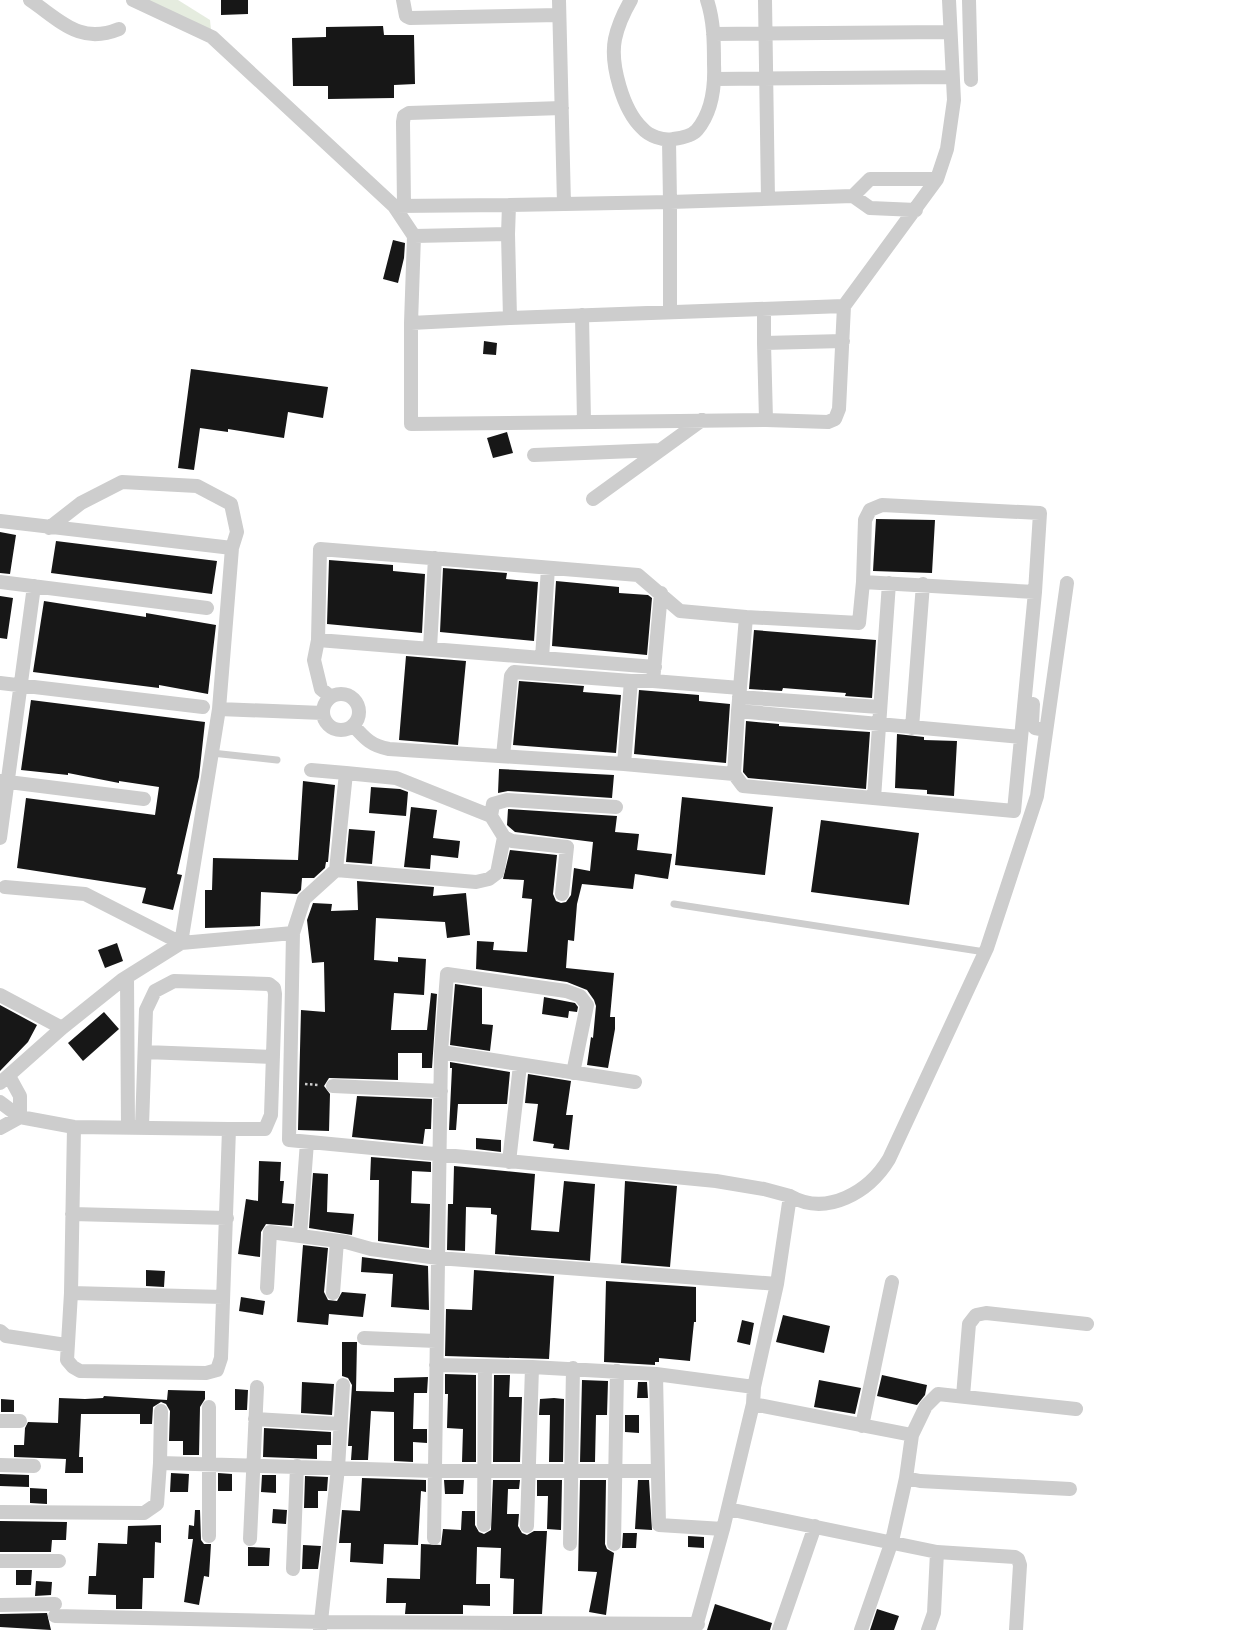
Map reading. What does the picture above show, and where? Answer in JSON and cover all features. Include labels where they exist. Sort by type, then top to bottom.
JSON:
[{"type":"street","points":[[30,0],[83,34],[104,35],[119,29]]},
{"type":"street","points":[[133,0],[212,37],[399,206],[414,236],[410,323],[411,424],[702,420],[828,422],[834,419],[839,409],[844,306],[937,179],[947,149],[952,123],[949,0]]},
{"type":"street","points":[[403,0],[403,9],[406,16],[410,18],[559,15]]},
{"type":"street","points":[[559,0],[564,204]]},
{"type":"street","points":[[631,0],[621,18],[615,40],[615,65],[620,90],[642,129],[658,139],[669,140],[685,137],[697,131],[711,103],[715,79],[713,34],[707,0]]},
{"type":"street","points":[[764,0],[768,199]]},
{"type":"street","points":[[969,0],[971,80]]},
{"type":"street","points":[[713,34],[950,32]]},
{"type":"street","points":[[715,79],[952,78]]},
{"type":"street","points":[[399,206],[403,122],[404,116],[408,113],[562,108]]},
{"type":"street","points":[[669,140],[670,312]]},
{"type":"street","points":[[853,196],[870,179],[937,179]]},
{"type":"street","points":[[399,206],[670,202],[853,196],[870,208],[916,210]]},
{"type":"street","points":[[509,205],[510,318]]},
{"type":"street","points":[[414,236],[508,234]]},
{"type":"street","points":[[410,323],[844,306]]},
{"type":"street","points":[[764,309],[766,420]]},
{"type":"street","points":[[582,315],[584,422]]},
{"type":"street","points":[[764,343],[843,341]]},
{"type":"street","points":[[593,499],[702,420]]},
{"type":"street","points":[[534,455],[660,450]]},
{"type":"street","points":[[49,528],[81,503],[122,482],[197,486],[231,504],[237,532],[232,548],[219,709],[181,943]]},
{"type":"street","points":[[331,698],[321,689],[314,660],[318,640],[320,548],[638,575],[680,610],[746,617],[859,623],[863,582],[865,520],[870,510],[882,505],[1040,514],[1035,592],[1014,811],[743,786],[734,774],[746,617]]},
{"type":"street","points":[[0,521],[232,548]]},
{"type":"street","points":[[430,648],[436,558]]},
{"type":"street","points":[[542,658],[548,568]]},
{"type":"street","points":[[0,582],[207,608]]},
{"type":"street","points":[[863,582],[1035,592]]},
{"type":"street","points":[[874,798],[889,583]]},
{"type":"street","points":[[346,773],[336,870],[304,899],[293,933],[289,1140],[439,1156],[716,1181],[764,1189],[790,1196],[810,1205],[845,1199],[862,1190],[881,1174],[986,952],[1037,796],[1067,583]]},
{"type":"street","points":[[912,728],[923,584]]},
{"type":"street","points":[[0,838],[3,781],[20,686],[34,586]]},
{"type":"street","points":[[653,681],[661,593]]},
{"type":"street","points":[[318,640],[655,667]]},
{"type":"street","points":[[503,756],[511,676],[514,672],[653,681],[740,693],[879,707]]},
{"type":"street","points":[[624,764],[631,681]]},
{"type":"street","points":[[0,683],[203,707]]},
{"type":"street","points":[[1026,687],[1034,690],[1032,724],[1035,728],[1046,730]]},
{"type":"street","points":[[341,694],[351,697],[358,705],[359,716],[353,725],[346,729],[338,730],[331,727],[323,713],[325,704],[331,698],[341,694]]},
{"type":"street","points":[[219,709],[323,713]]},
{"type":"street","points":[[738,712],[1021,737]]},
{"type":"street","points":[[353,725],[366,740],[376,747],[624,764],[734,774]]},
{"type":"street","points":[[310,770],[396,778],[491,816],[504,837],[512,841],[567,847],[562,894]]},
{"type":"street","points":[[3,781],[144,799]]},
{"type":"street","points":[[491,816],[493,804],[512,800],[616,807]]},
{"type":"street","points":[[336,870],[476,882],[490,879],[497,873],[504,837]]},
{"type":"street","points":[[2,885],[85,894],[181,943]]},
{"type":"street","points":[[20,1117],[20,1096],[5,1079],[62,1028],[127,977],[181,943],[293,933]]},
{"type":"street","points":[[434,1538],[439,1156],[442,1052],[447,974],[566,991],[580,996],[587,1005],[573,1073]]},
{"type":"street","points":[[127,977],[128,1127]]},
{"type":"street","points":[[0,1102],[20,1117],[74,1127],[265,1128],[269,1123],[271,1115],[274,988],[269,984],[174,981],[155,991],[146,1010],[142,1126]]},
{"type":"street","points":[[0,995],[62,1028]]},
{"type":"street","points":[[144,1052],[273,1057]]},
{"type":"street","points":[[442,1052],[635,1082]]},
{"type":"street","points":[[510,1162],[520,1065]]},
{"type":"street","points":[[333,1086],[441,1091]]},
{"type":"street","points":[[0,1128],[20,1117]]},
{"type":"street","points":[[74,1127],[71,1293],[66,1345],[67,1360],[73,1368],[80,1371],[212,1373],[217,1370],[221,1358],[229,1129]]},
{"type":"street","points":[[300,1236],[307,1142]]},
{"type":"street","points":[[0,1605],[321,1626],[697,1627],[753,1404],[754,1387],[777,1284],[790,1196]]},
{"type":"street","points":[[72,1214],[227,1218]]},
{"type":"street","points":[[266,1288],[270,1232],[337,1240],[371,1249],[438,1258],[777,1284]]},
{"type":"street","points":[[334,1293],[337,1240]]},
{"type":"street","points":[[862,1426],[892,1282]]},
{"type":"street","points":[[71,1293],[223,1297]]},
{"type":"street","points":[[963,1396],[969,1324],[976,1315],[993,1314],[1087,1324]]},
{"type":"street","points":[[0,1331],[6,1336],[66,1345]]},
{"type":"street","points":[[364,1338],[436,1341]]},
{"type":"street","points":[[436,1365],[573,1368],[617,1371],[656,1374],[754,1387]]},
{"type":"street","points":[[484,1366],[484,1525]]},
{"type":"street","points":[[527,1526],[527,1471],[532,1367]]},
{"type":"street","points":[[570,1544],[573,1368]]},
{"type":"street","points":[[614,1544],[617,1371]]},
{"type":"street","points":[[656,1374],[658,1525],[723,1529]]},
{"type":"street","points":[[321,1626],[338,1468],[343,1386]]},
{"type":"street","points":[[250,1539],[257,1387]]},
{"type":"street","points":[[861,1630],[892,1541],[906,1478],[912,1435],[926,1406],[938,1394],[1076,1409]]},
{"type":"street","points":[[753,1404],[912,1435]]},
{"type":"street","points":[[209,1536],[210,1407]]},
{"type":"street","points":[[0,1512],[144,1514],[157,1504],[161,1411]]},
{"type":"street","points":[[255,1420],[340,1424]]},
{"type":"street","points":[[0,1421],[20,1421]]},
{"type":"street","points":[[160,1463],[434,1471],[656,1471]]},
{"type":"street","points":[[0,1466],[34,1466]]},
{"type":"street","points":[[293,1569],[296,1466]]},
{"type":"street","points":[[906,1478],[920,1481],[1070,1489]]},
{"type":"street","points":[[728,1509],[892,1541],[936,1552],[1014,1557],[1018,1559],[1016,1630]]},
{"type":"street","points":[[779,1630],[815,1526]]},
{"type":"street","points":[[928,1630],[934,1613],[936,1552]]},
{"type":"street","points":[[0,1561],[59,1561]]},
{"type":"lane","points":[[212,753],[277,760]]},
{"type":"lane","points":[[674,904],[986,952]]},
{"type":"path","points":[[290,1083],[333,1086]]},
{"type":"shaded area","points":[[143,0],[178,0],[210,20],[211,30]]},
{"type":"building","points":[[221,0],[248,0],[248,14],[221,15]]},
{"type":"building","points":[[383,26],[384,35],[414,35],[415,84],[394,85],[394,98],[328,99],[328,86],[293,86],[292,38],[326,37],[326,27]]},
{"type":"building","points":[[393,240],[405,243],[404,258],[398,283],[383,279]]},
{"type":"building","points":[[484,341],[497,343],[496,355],[483,354]]},
{"type":"building","points":[[191,369],[328,387],[323,418],[288,412],[284,438],[228,429],[228,432],[200,428],[194,470],[178,468]]},
{"type":"building","points":[[507,432],[513,453],[493,458],[487,438]]},
{"type":"building","points":[[876,519],[935,520],[932,573],[873,571]]},
{"type":"building","points":[[0,532],[16,535],[10,574],[0,573]]},
{"type":"building","points":[[56,541],[217,561],[212,594],[51,573]]},
{"type":"building","points":[[329,560],[393,565],[393,571],[425,574],[422,633],[327,624]]},
{"type":"building","points":[[443,568],[507,573],[506,579],[538,582],[534,641],[440,632]]},
{"type":"building","points":[[556,581],[619,587],[619,593],[648,595],[652,598],[647,655],[552,646]]},
{"type":"building","points":[[0,596],[13,598],[7,639],[0,638]]},
{"type":"building","points":[[44,601],[146,617],[146,613],[216,625],[208,694],[159,685],[159,688],[33,672]]},
{"type":"building","points":[[754,630],[876,640],[872,698],[845,696],[846,693],[783,688],[782,691],[749,689]]},
{"type":"building","points":[[406,656],[466,661],[458,745],[399,740]]},
{"type":"building","points":[[519,681],[584,686],[583,692],[621,695],[616,753],[513,745]]},
{"type":"building","points":[[639,690],[699,695],[699,701],[730,704],[726,763],[634,754]]},
{"type":"building","points":[[31,700],[205,722],[199,777],[177,874],[182,875],[173,910],[142,903],[146,888],[17,868],[26,798],[155,815],[159,787],[119,781],[119,783],[68,773],[68,775],[21,770]]},
{"type":"building","points":[[746,721],[779,724],[779,726],[870,732],[866,789],[748,778],[743,772]]},
{"type":"building","points":[[897,734],[924,737],[924,740],[957,741],[954,796],[927,794],[927,790],[895,788]]},
{"type":"building","points":[[499,769],[614,775],[612,798],[508,791],[498,793]]},
{"type":"building","points":[[303,781],[335,785],[328,862],[326,862],[325,868],[314,878],[302,878],[301,890],[297,894],[261,892],[260,926],[205,928],[205,890],[212,890],[213,858],[298,860]]},
{"type":"building","points":[[371,787],[400,789],[408,792],[406,816],[369,813]]},
{"type":"building","points":[[682,797],[773,807],[765,875],[675,865]]},
{"type":"building","points":[[411,807],[437,810],[433,838],[460,841],[458,858],[431,855],[430,869],[404,867]]},
{"type":"building","points":[[508,809],[617,816],[615,832],[639,834],[637,850],[672,854],[668,879],[635,874],[633,889],[582,884],[577,904],[574,941],[568,940],[566,968],[614,973],[610,1017],[615,1017],[615,1029],[608,1068],[587,1065],[591,1037],[593,1038],[596,1006],[587,990],[567,982],[476,969],[477,941],[494,942],[493,950],[527,952],[532,899],[522,898],[524,880],[503,879],[510,850],[557,855],[553,894],[556,901],[561,903],[566,902],[571,895],[574,868],[590,871],[593,842],[515,832],[507,825]]},
{"type":"building","points":[[821,820],[919,833],[909,905],[811,892]]},
{"type":"building","points":[[349,829],[375,831],[372,864],[346,862]]},
{"type":"building","points":[[357,881],[434,887],[433,896],[466,893],[470,935],[447,938],[445,922],[376,918],[374,960],[398,962],[398,957],[426,959],[424,995],[394,993],[391,1030],[427,1030],[431,993],[437,994],[432,1068],[422,1068],[422,1053],[398,1053],[398,1080],[329,1078],[324,1086],[330,1094],[329,1131],[298,1130],[301,1010],[325,1012],[324,962],[312,963],[307,920],[313,903],[332,904],[331,911],[358,910]]},
{"type":"building","points":[[117,943],[123,961],[105,968],[98,950]]},
{"type":"building","points":[[455,984],[482,988],[482,1024],[493,1025],[490,1051],[450,1045]]},
{"type":"building","points":[[544,997],[575,1003],[578,1007],[577,1012],[569,1011],[568,1018],[542,1014]]},
{"type":"building","points":[[0,1005],[37,1025],[28,1042],[0,1071]]},
{"type":"building","points":[[104,1012],[119,1029],[83,1061],[68,1043]]},
{"type":"building","points":[[450,1062],[510,1072],[507,1104],[458,1104],[456,1130],[449,1130],[452,1068],[450,1068]]},
{"type":"building","points":[[528,1074],[571,1081],[566,1115],[573,1115],[569,1150],[553,1148],[554,1144],[533,1141],[538,1104],[525,1103]]},
{"type":"building","points":[[357,1096],[432,1099],[431,1129],[425,1129],[423,1144],[352,1137]]},
{"type":"building","points":[[476,1138],[501,1140],[501,1152],[476,1149]]},
{"type":"building","points":[[371,1157],[431,1162],[431,1172],[412,1171],[411,1203],[430,1204],[429,1248],[378,1241],[379,1180],[370,1180]]},
{"type":"building","points":[[259,1161],[281,1162],[280,1181],[284,1181],[282,1203],[294,1204],[292,1226],[266,1224],[261,1232],[260,1257],[238,1254],[246,1199],[258,1201]]},
{"type":"building","points":[[454,1166],[535,1174],[531,1230],[559,1232],[564,1181],[595,1184],[590,1261],[495,1254],[497,1215],[491,1214],[491,1208],[466,1207],[465,1251],[447,1250],[448,1204],[453,1204]]},
{"type":"building","points":[[313,1173],[328,1174],[327,1212],[354,1214],[352,1235],[309,1228]]},
{"type":"building","points":[[625,1181],[677,1186],[670,1267],[621,1263]]},
{"type":"building","points":[[303,1245],[328,1248],[324,1292],[328,1300],[337,1301],[342,1292],[366,1294],[363,1317],[329,1314],[328,1325],[297,1322]]},
{"type":"building","points":[[362,1257],[428,1266],[429,1310],[391,1307],[393,1274],[361,1272]]},
{"type":"building","points":[[146,1270],[165,1271],[164,1287],[146,1286]]},
{"type":"building","points":[[474,1270],[554,1276],[549,1359],[445,1356],[446,1309],[472,1310]]},
{"type":"building","points":[[606,1281],[696,1287],[696,1322],[694,1322],[690,1361],[659,1358],[659,1362],[655,1362],[655,1365],[604,1362]]},
{"type":"building","points":[[241,1297],[265,1301],[263,1315],[239,1311]]},
{"type":"building","points":[[783,1315],[830,1326],[824,1353],[776,1342]]},
{"type":"building","points":[[742,1320],[754,1323],[750,1345],[737,1342]]},
{"type":"building","points":[[342,1342],[357,1342],[356,1391],[394,1392],[394,1378],[428,1377],[427,1393],[414,1393],[413,1429],[427,1429],[427,1443],[413,1442],[413,1462],[394,1461],[394,1412],[371,1411],[368,1460],[351,1460],[352,1446],[348,1446],[352,1385],[348,1378],[342,1376]]},
{"type":"building","points":[[445,1374],[476,1375],[476,1462],[462,1462],[463,1429],[447,1428],[448,1394],[445,1394]]},
{"type":"building","points":[[494,1375],[510,1375],[509,1397],[522,1397],[520,1462],[493,1462]]},
{"type":"building","points":[[882,1375],[927,1385],[925,1395],[917,1405],[877,1396]]},
{"type":"building","points":[[582,1380],[608,1381],[607,1415],[596,1415],[595,1462],[580,1462]]},
{"type":"building","points":[[819,1380],[861,1388],[855,1414],[814,1407]]},
{"type":"building","points":[[302,1382],[334,1384],[332,1415],[301,1413]]},
{"type":"building","points":[[638,1382],[647,1382],[648,1398],[637,1398]]},
{"type":"building","points":[[235,1389],[248,1390],[247,1410],[235,1410]]},
{"type":"building","points":[[168,1390],[205,1391],[205,1399],[200,1407],[199,1455],[183,1455],[183,1441],[169,1441],[170,1411],[166,1404],[161,1402],[153,1407],[152,1424],[140,1424],[140,1414],[81,1414],[79,1457],[83,1457],[83,1473],[65,1473],[66,1459],[14,1457],[14,1445],[24,1445],[25,1428],[28,1422],[58,1423],[59,1398],[85,1399],[103,1398],[104,1396],[167,1400]]},
{"type":"building","points":[[1,1399],[14,1400],[14,1412],[1,1412]]},
{"type":"building","points":[[540,1399],[564,1399],[563,1462],[549,1462],[550,1415],[539,1415]]},
{"type":"building","points":[[625,1415],[639,1415],[639,1433],[625,1432]]},
{"type":"building","points":[[264,1428],[331,1432],[331,1445],[317,1445],[317,1459],[263,1457]]},
{"type":"building","points":[[171,1473],[189,1474],[188,1492],[170,1492]]},
{"type":"building","points":[[218,1473],[232,1474],[232,1491],[218,1491]]},
{"type":"building","points":[[0,1474],[29,1475],[29,1487],[0,1486]]},
{"type":"building","points":[[262,1475],[276,1475],[276,1493],[261,1492]]},
{"type":"building","points":[[305,1476],[328,1477],[327,1491],[318,1491],[318,1508],[304,1508]]},
{"type":"building","points":[[362,1478],[426,1480],[426,1492],[421,1491],[418,1545],[384,1544],[383,1564],[350,1562],[351,1543],[339,1543],[342,1510],[360,1511]]},
{"type":"building","points":[[444,1480],[464,1480],[463,1494],[445,1494]]},
{"type":"building","points":[[493,1480],[520,1480],[519,1489],[508,1489],[507,1514],[519,1514],[518,1526],[522,1533],[527,1535],[534,1531],[547,1531],[542,1614],[513,1614],[514,1579],[500,1578],[501,1548],[477,1547],[476,1584],[490,1584],[490,1606],[463,1605],[463,1614],[405,1614],[406,1603],[386,1603],[387,1578],[420,1579],[421,1544],[441,1545],[443,1529],[461,1530],[462,1511],[475,1511],[475,1525],[479,1532],[484,1534],[491,1530]]},
{"type":"building","points":[[537,1480],[562,1480],[561,1530],[547,1529],[548,1496],[537,1496]]},
{"type":"building","points":[[580,1480],[606,1480],[605,1544],[607,1549],[614,1553],[606,1615],[589,1612],[597,1572],[578,1571]]},
{"type":"building","points":[[638,1480],[649,1480],[652,1530],[635,1529]]},
{"type":"building","points":[[30,1488],[47,1489],[47,1504],[30,1503]]},
{"type":"building","points":[[273,1509],[287,1510],[286,1524],[272,1523]]},
{"type":"building","points":[[195,1510],[200,1510],[201,1540],[204,1544],[211,1544],[209,1577],[204,1576],[199,1605],[184,1602],[193,1539],[188,1539],[189,1525],[194,1526]]},
{"type":"building","points":[[0,1521],[67,1522],[66,1540],[52,1540],[51,1552],[0,1552]]},
{"type":"building","points":[[161,1525],[161,1543],[155,1542],[154,1578],[143,1578],[142,1609],[116,1609],[116,1595],[88,1594],[89,1576],[96,1576],[98,1543],[127,1544],[128,1526]]},
{"type":"building","points":[[623,1533],[637,1533],[636,1548],[622,1548]]},
{"type":"building","points":[[688,1536],[704,1537],[704,1548],[688,1547]]},
{"type":"building","points":[[303,1545],[321,1546],[318,1569],[302,1569]]},
{"type":"building","points":[[248,1547],[270,1548],[269,1566],[248,1566]]},
{"type":"building","points":[[16,1570],[32,1570],[31,1585],[16,1585]]},
{"type":"building","points":[[36,1581],[52,1582],[51,1595],[35,1596]]},
{"type":"building","points":[[715,1604],[772,1623],[770,1630],[707,1630]]},
{"type":"building","points":[[877,1609],[899,1616],[894,1630],[870,1630]]},
{"type":"building","points":[[47,1613],[51,1630],[0,1627],[0,1614]]}]
